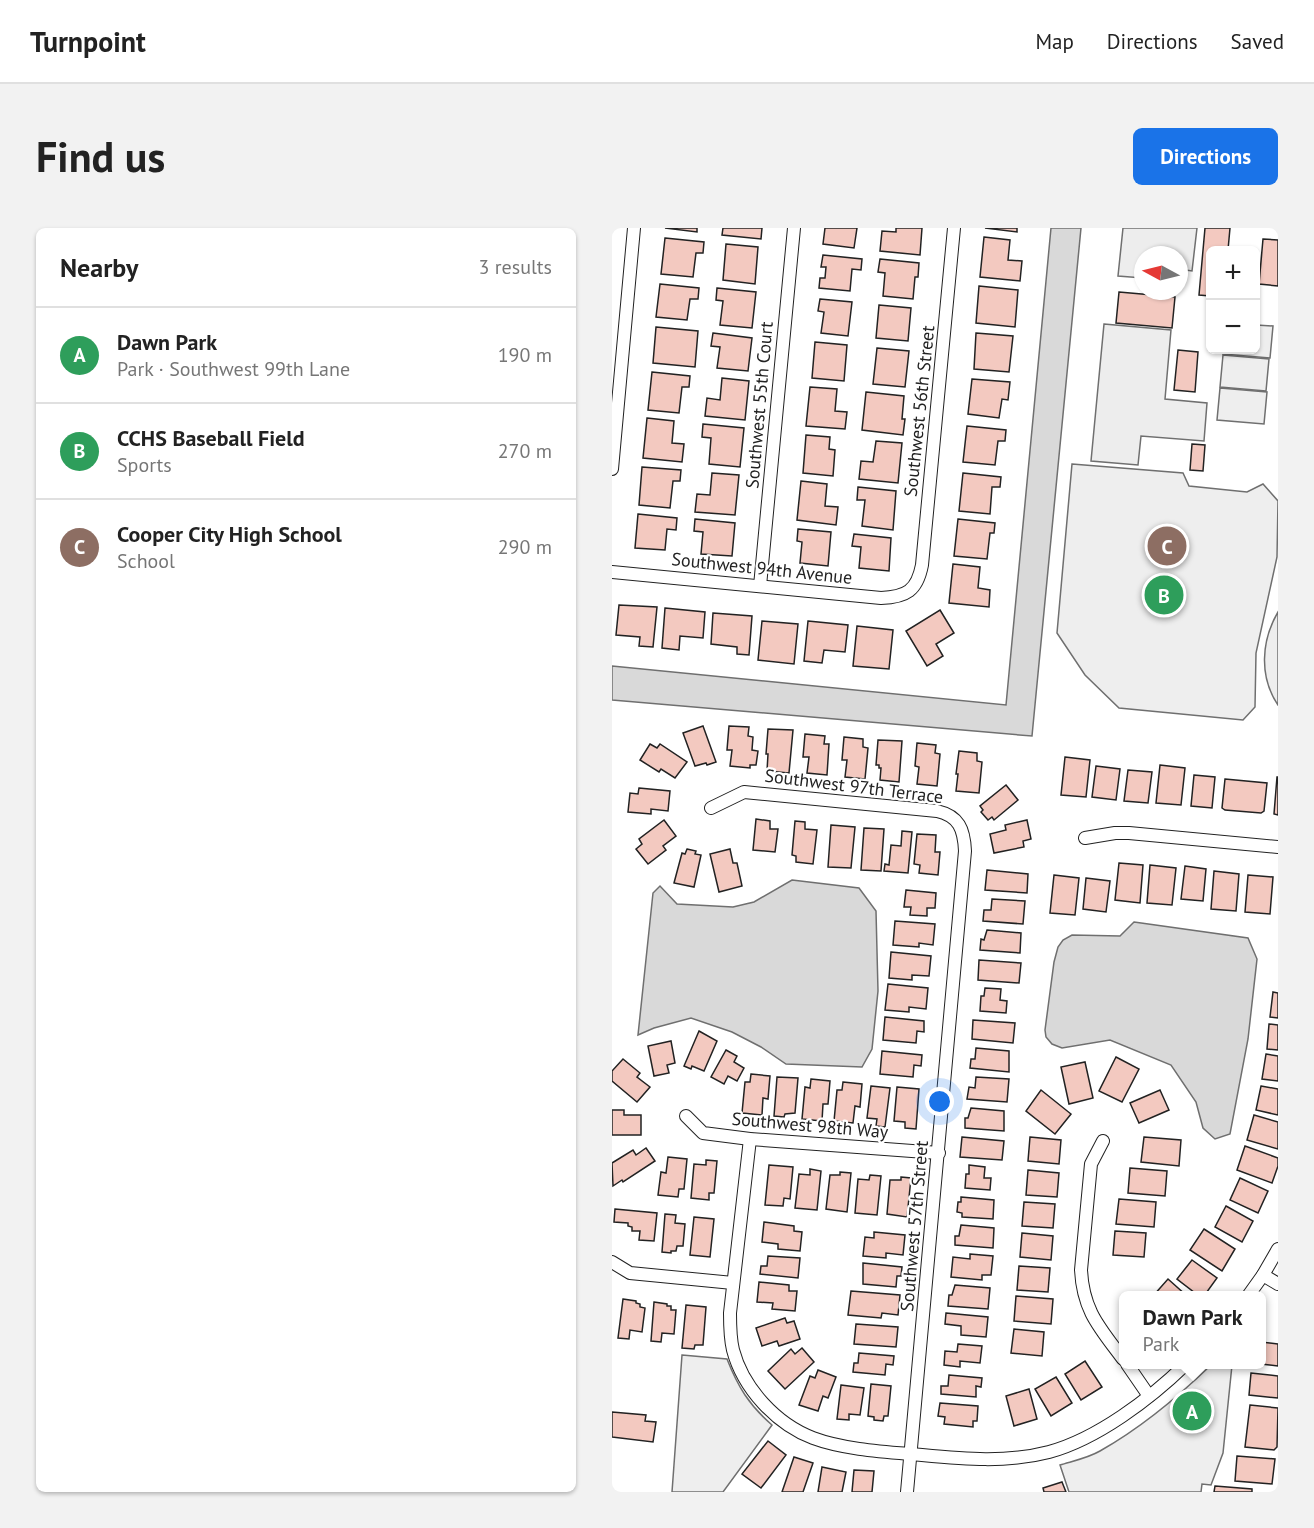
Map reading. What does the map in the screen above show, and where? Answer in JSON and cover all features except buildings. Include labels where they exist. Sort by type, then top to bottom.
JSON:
[{"type":"street","points":[[612,468],[634,228]]},
{"type":"street","name":"Southwest 55th Court","points":[[760,586],[794,228]]},
{"type":"street","name":"Southwest 56th Street","points":[[908,592],[917,581],[922,566],[954,228]]},
{"type":"street","name":"Southwest 94th Avenue","points":[[612,572],[881,598],[908,592]]},
{"type":"street","name":"Southwest 97th Terrace","points":[[711,808],[744,792],[936,811],[945,813],[958,822]]},
{"type":"street","name":"Southwest 57th Street","points":[[907,1492],[965,851],[963,831],[958,822]]},
{"type":"street","points":[[1085,838],[1129,833],[1278,847]]},
{"type":"street","name":"Southwest 98th Way","points":[[686,1116],[703,1134],[939,1153]]},
{"type":"street","points":[[750,1139],[730,1313],[731,1341],[737,1361],[751,1387],[784,1421],[812,1438],[850,1447],[910,1454],[984,1460],[1026,1457],[1077,1442],[1122,1416],[1181,1369]]},
{"type":"street","points":[[1103,1141],[1091,1164],[1081,1270],[1082,1284],[1092,1315],[1119,1353]]},
{"type":"street","points":[[1252,1291],[1278,1249]]},
{"type":"street","points":[[612,1262],[630,1273],[733,1283]]},
{"type":"street","points":[[1263,1275],[1278,1284]]},
{"type":"street","points":[[1130,1369],[1149,1396]]},
{"type":"shaded area","points":[[1051,228],[1081,228],[1032,736],[612,700],[612,666],[1006,705]]},
{"type":"shaded area","points":[[1123,228],[1197,228],[1192,271],[1188,270],[1188,246],[1134,246],[1134,277],[1118,276]]},
{"type":"shaded area","points":[[1104,324],[1171,330],[1165,399],[1207,403],[1204,441],[1141,436],[1138,465],[1091,461]]},
{"type":"shaded area","points":[[1260,325],[1273,326],[1270,358],[1223,354],[1260,354]]},
{"type":"shaded area","points":[[1223,355],[1269,359],[1266,391],[1220,387]]},
{"type":"shaded area","points":[[1220,388],[1267,392],[1264,424],[1217,420]]},
{"type":"shaded area","points":[[1072,464],[1183,473],[1189,486],[1247,492],[1263,484],[1278,501],[1277,557],[1256,653],[1255,707],[1243,720],[1119,708],[1085,675],[1057,633]]},
{"type":"shaded area","points":[[1278,612],[1278,705],[1268,683],[1264,659],[1268,635]]},
{"type":"shaded area","points":[[792,880],[859,888],[876,911],[878,991],[872,1049],[862,1067],[786,1064],[761,1047],[732,1032],[691,1018],[638,1035],[653,893],[660,886],[677,904],[733,907],[754,902]]},
{"type":"shaded area","points":[[1134,922],[1248,938],[1257,959],[1248,1039],[1230,1134],[1215,1139],[1203,1128],[1196,1102],[1171,1065],[1110,1040],[1062,1048],[1052,1044],[1046,1037],[1054,962],[1058,947],[1063,940],[1072,935],[1120,936]]},
{"type":"shaded area","points":[[682,1355],[727,1359],[745,1395],[772,1425],[723,1492],[672,1492]]},
{"type":"shaded area","points":[[1207,1369],[1232,1369],[1223,1453],[1211,1485],[1202,1484],[1201,1492],[1069,1492],[1060,1465],[1095,1453],[1115,1442],[1172,1400]]},
{"type":"place","name":"Cooper City High School","points":[[1167,546]]},
{"type":"place","name":"CCHS Baseball Field","points":[[1164,595]]},
{"type":"place","name":"Dawn Park","points":[[1192,1411]]}]
